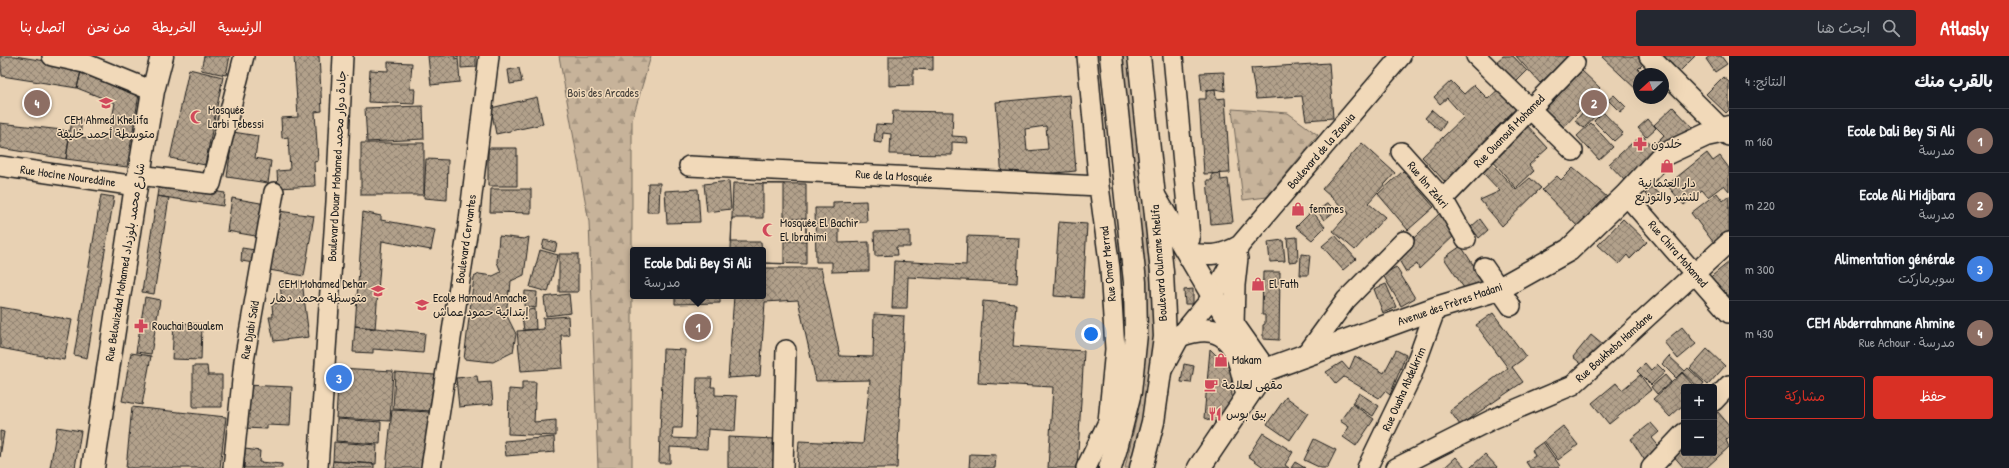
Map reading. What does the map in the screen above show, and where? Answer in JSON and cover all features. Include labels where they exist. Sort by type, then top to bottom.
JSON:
[{"type":"main road","name":"Rue Belouizdad Mohamed شارع محمد بلوزداد","points":[[93,468],[138,180],[153,91],[162,56]]},
{"type":"main road","points":[[1110,468],[1130,392],[1136,334],[1135,282],[1111,56]]},
{"type":"main road","name":"Boulevard Oulmane Khelifa","points":[[1139,56],[1162,272],[1164,337],[1161,371],[1153,422],[1141,468]]},
{"type":"main road","name":"Avenue des Frères Madani","points":[[1265,370],[1436,308],[1498,289],[1569,250],[1626,195],[1663,155],[1706,135],[1728,132]]},
{"type":"main road","points":[[1153,194],[1190,246],[1213,296],[1265,370],[1247,394],[1199,468]]},
{"type":"main road","points":[[1181,335],[1196,330],[1206,329],[1222,335],[1236,352],[1241,364],[1247,394]]},
{"type":"street","points":[[52,56],[84,63],[153,91]]},
{"type":"street","name":"Rue Hocine Noureddine","points":[[0,166],[138,180],[210,184],[244,56]]},
{"type":"street","name":"Boulevard Douar Mohamed جادة دوار محمد","points":[[318,468],[336,202],[343,56]]},
{"type":"street","name":"Boulevard Cervantes","points":[[431,468],[468,228],[489,56]]},
{"type":"street","name":"Rue Omar Merrad","points":[[1086,468],[1108,422],[1115,349],[1110,269],[1099,186],[1087,56]]},
{"type":"street","points":[[1174,56],[1190,246],[1202,256],[1228,252],[1240,245]]},
{"type":"street","name":"Boulevard de la Zaouia","points":[[1240,245],[1401,56]]},
{"type":"street","points":[[1476,56],[1573,151]]},
{"type":"street","points":[[1649,56],[1728,132]]},
{"type":"street","name":"Rue Ouanoufi Mohamed","points":[[1443,199],[1575,63]]},
{"type":"street","name":"Rue Ibn Zekri","points":[[1401,152],[1443,199],[1466,239]]},
{"type":"street","name":"Rue de la Mosquée","points":[[689,166],[1099,186]]},
{"type":"street","name":"Rue Djabi Saïd","points":[[233,468],[244,361],[274,192]]},
{"type":"street","name":"Rue Chira Mohamed","points":[[1626,195],[1729,313]]},
{"type":"street","points":[[1306,355],[1346,300],[1404,242]]},
{"type":"street","name":"Rue Boukheba Hamdane","points":[[1396,468],[1493,419],[1573,385],[1696,274],[1729,242]]},
{"type":"street","points":[[1161,371],[1181,335],[1213,296],[1240,245]]},
{"type":"street","points":[[1234,325],[1235,285],[1240,245]]},
{"type":"street","points":[[1484,267],[1511,306]]},
{"type":"street","name":"Rue Ouaha Abdelkrim","points":[[1367,468],[1411,377],[1436,308]]},
{"type":"street","points":[[783,468],[786,350]]},
{"type":"street","points":[[1717,398],[1729,385]]},
{"type":"street","points":[[1651,468],[1681,436]]},
{"type":"green space","name":"Bois des Arcades","points":[[559,56],[651,56],[632,120],[632,247],[630,247],[630,299],[632,299],[632,468],[598,468],[589,222]]},
{"type":"green space","points":[[1123,56],[1132,56],[1155,335],[1135,468],[1125,468],[1140,403],[1141,377],[1133,172]]},
{"type":"green space","points":[[1232,109],[1288,113],[1318,135],[1267,197],[1243,200]]},
{"type":"building","points":[[0,56],[15,56],[82,67],[77,88],[2,76]]},
{"type":"building","points":[[204,56],[230,56],[226,75],[201,70]]},
{"type":"building","points":[[294,56],[319,56],[322,111],[315,112],[318,161],[314,162],[315,186],[278,188],[277,171],[290,170],[288,137],[282,138],[281,118],[298,117]]},
{"type":"building","points":[[428,56],[455,56],[455,59],[458,58],[460,82],[431,85]]},
{"type":"building","points":[[461,56],[476,56],[476,67],[461,68]]},
{"type":"building","points":[[889,56],[933,56],[933,70],[913,69],[913,85],[889,86]]},
{"type":"building","points":[[1503,56],[1513,56],[1527,71],[1515,83],[1495,63]]},
{"type":"building","points":[[1516,56],[1570,56],[1540,83]]},
{"type":"building","points":[[1641,56],[1646,61],[1639,68],[1633,68],[1633,86],[1602,57]]},
{"type":"building","points":[[1662,56],[1695,56],[1678,73]]},
{"type":"building","points":[[1710,56],[1721,56],[1727,64],[1715,72],[1706,59]]},
{"type":"building","points":[[388,62],[412,63],[410,89],[415,89],[414,104],[368,102],[370,70],[388,71]]},
{"type":"building","points":[[1329,63],[1333,118],[1306,120],[1302,96],[1256,99],[1251,68]]},
{"type":"building","points":[[82,67],[140,88],[127,167],[66,159],[69,139],[62,137],[62,130],[70,131],[73,118],[82,119],[80,137],[108,140],[115,103],[77,88]]},
{"type":"building","points":[[519,68],[522,82],[510,84],[508,70]]},
{"type":"building","name":"Mosquée Larbi Tebessi","points":[[189,69],[223,77],[205,165],[170,158]]},
{"type":"building","points":[[1581,70],[1600,88],[1564,127],[1545,109]]},
{"type":"building","points":[[1224,72],[1225,91],[1215,89],[1202,91],[1200,73]]},
{"type":"building","points":[[1723,77],[1729,82],[1729,110],[1726,113],[1706,94]]},
{"type":"building","points":[[1451,81],[1464,94],[1474,85],[1488,99],[1504,84],[1522,103],[1491,133],[1494,137],[1446,183],[1422,157],[1464,117],[1447,98],[1440,104],[1434,97]]},
{"type":"building","points":[[1215,89],[1216,99],[1225,98],[1230,173],[1204,174],[1199,99],[1206,99],[1206,90]]},
{"type":"building","points":[[1070,95],[1076,171],[1002,178],[996,102]],"holes":[[[1046,126],[1048,149],[1027,151],[1025,129]]]},
{"type":"building","points":[[1614,95],[1626,107],[1620,112],[1608,100]]},
{"type":"building","points":[[537,97],[543,124],[496,134],[491,108]]},
{"type":"building","points":[[1591,103],[1597,108],[1594,112],[1597,114],[1584,128],[1575,121]]},
{"type":"building","points":[[423,106],[424,139],[367,142],[365,108]]},
{"type":"building","name":"خلدون","points":[[1673,107],[1695,130],[1625,181],[1609,164],[1632,143],[1643,136],[1651,145],[1656,143],[1664,135],[1654,125]]},
{"type":"building","points":[[1432,110],[1446,122],[1440,131],[1425,118]]},
{"type":"building","points":[[893,111],[953,112],[952,136],[967,137],[968,143],[952,142],[952,155],[890,154],[891,134],[883,133],[882,143],[874,142],[876,124],[892,125]]},
{"type":"building","points":[[1603,112],[1623,133],[1614,141],[1594,121]]},
{"type":"building","points":[[1648,119],[1656,128],[1646,137],[1638,128]]},
{"type":"building","points":[[0,123],[62,130],[62,137],[69,139],[66,159],[0,148]]},
{"type":"building","points":[[1591,123],[1613,147],[1599,160],[1577,136]]},
{"type":"building","points":[[1526,124],[1548,148],[1529,165],[1534,171],[1516,188],[1492,160],[1512,143],[1509,140]]},
{"type":"building","points":[[233,132],[258,136],[255,158],[271,161],[268,183],[227,177]]},
{"type":"building","points":[[361,143],[424,143],[424,195],[361,195]]},
{"type":"building","points":[[1362,143],[1395,173],[1368,203],[1385,217],[1355,250],[1333,231],[1349,213],[1322,189]]},
{"type":"building","points":[[488,148],[517,148],[517,186],[488,186]]},
{"type":"building","points":[[1707,153],[1713,161],[1720,156],[1729,168],[1729,191],[1724,185],[1708,197],[1702,190],[1684,205],[1667,185]]},
{"type":"building","points":[[426,159],[448,160],[447,200],[424,198]]},
{"type":"building","points":[[1492,164],[1516,190],[1530,178],[1541,188],[1502,226],[1480,200],[1500,191],[1483,173]]},
{"type":"building","points":[[1573,168],[1613,202],[1583,232],[1542,190],[1557,176],[1561,180]]},
{"type":"building","points":[[1403,171],[1434,207],[1408,230],[1378,194]]},
{"type":"building","points":[[1220,173],[1221,180],[1228,179],[1233,222],[1211,224],[1207,180],[1212,180],[1212,174]]},
{"type":"building","points":[[729,181],[731,209],[707,212],[704,184]]},
{"type":"building","points":[[159,183],[225,193],[223,206],[157,196]]},
{"type":"building","points":[[648,183],[660,183],[659,212],[647,212]]},
{"type":"building","name":"Mosquée El Bachir El Ibrahimi","points":[[733,183],[806,184],[806,264],[766,263],[766,247],[731,247]]},
{"type":"building","points":[[763,184],[784,184],[784,219],[806,219],[806,241],[784,241],[784,264],[766,263],[766,247],[761,247],[761,242],[731,242],[732,218],[763,218]]},
{"type":"building","points":[[1652,187],[1661,195],[1654,203],[1645,194]]},
{"type":"building","points":[[491,189],[531,189],[531,213],[490,212]]},
{"type":"building","points":[[698,189],[700,222],[667,223],[665,191]]},
{"type":"building","points":[[1717,193],[1723,201],[1729,196],[1729,231],[1714,243],[1691,213]]},
{"type":"building","points":[[101,195],[114,197],[87,358],[74,355]]},
{"type":"building","points":[[157,196],[169,198],[154,294],[142,292]]},
{"type":"building","points":[[232,198],[266,204],[261,237],[227,231]]},
{"type":"building","points":[[866,201],[867,222],[839,223],[839,243],[869,242],[869,271],[832,272],[832,262],[816,262],[815,208],[833,208],[833,202]]},
{"type":"building","points":[[1328,203],[1335,211],[1324,220],[1317,211]]},
{"type":"building","points":[[279,211],[314,216],[304,276],[269,270]]},
{"type":"building","points":[[1312,211],[1325,227],[1312,240],[1296,227]]},
{"type":"building","points":[[363,212],[381,216],[381,220],[435,230],[431,250],[382,241],[375,329],[355,326]]},
{"type":"building","points":[[1440,213],[1457,233],[1419,269],[1417,264],[1406,272],[1396,255]]},
{"type":"building","points":[[1480,219],[1488,230],[1479,238],[1471,227]]},
{"type":"building","points":[[1623,219],[1647,242],[1630,259],[1627,255],[1619,264],[1598,245]]},
{"type":"building","points":[[1059,222],[1087,224],[1083,298],[1054,296]]},
{"type":"building","points":[[910,231],[910,247],[896,247],[897,255],[875,256],[874,232]]},
{"type":"building","points":[[1335,235],[1356,259],[1343,270],[1322,246]]},
{"type":"building","points":[[499,236],[524,239],[529,237],[524,275],[511,281],[510,292],[509,290],[506,314],[516,334],[513,352],[493,362],[464,359],[474,277],[479,274],[493,276],[501,272],[497,262]]},
{"type":"building","points":[[967,236],[1019,238],[1017,283],[908,277],[907,308],[892,308],[894,261],[966,265]]},
{"type":"building","points":[[1297,237],[1298,261],[1289,262],[1287,238]]},
{"type":"building","points":[[544,240],[557,243],[555,252],[542,248]]},
{"type":"building","points":[[1283,240],[1285,261],[1270,262],[1268,242]]},
{"type":"building","points":[[1461,246],[1485,283],[1468,294],[1444,258]]},
{"type":"building","points":[[242,248],[255,250],[254,263],[241,261]]},
{"type":"building","points":[[540,250],[558,255],[548,292],[530,287]]},
{"type":"building","points":[[559,254],[578,254],[578,292],[559,292]]},
{"type":"building","points":[[1301,254],[1310,255],[1308,275],[1300,275]]},
{"type":"building","points":[[1729,262],[1729,307],[1707,280]]},
{"type":"building","points":[[1396,267],[1415,298],[1401,306],[1383,275]]},
{"type":"building","points":[[766,268],[821,268],[840,356],[873,357],[874,314],[904,316],[897,468],[797,468],[799,441],[863,444],[870,380],[816,381],[798,300],[765,302],[760,376],[728,378],[734,299],[766,299]]},
{"type":"building","points":[[1263,272],[1280,272],[1279,340],[1263,339],[1265,315],[1262,315]]},
{"type":"building","points":[[302,281],[309,337],[274,341],[269,317],[273,317],[272,304],[282,303],[280,283]]},
{"type":"building","points":[[1386,284],[1396,307],[1383,313],[1374,289]]},
{"type":"building","points":[[1193,289],[1193,304],[1185,304],[1184,290]]},
{"type":"building","points":[[525,291],[537,292],[536,308],[524,306]]},
{"type":"building","points":[[569,294],[571,313],[546,316],[544,297]]},
{"type":"building","points":[[145,297],[160,300],[151,354],[136,352]]},
{"type":"building","points":[[675,299],[720,299],[720,303],[675,304]]},
{"type":"building","points":[[983,301],[1016,304],[1013,346],[1084,351],[1077,468],[1048,468],[1053,387],[978,383]]},
{"type":"building","points":[[0,307],[72,320],[64,360],[0,348]]},
{"type":"building","points":[[535,309],[536,329],[524,330],[521,311]]},
{"type":"building","points":[[1493,313],[1526,357],[1512,367],[1523,382],[1460,425],[1450,411],[1508,368],[1476,325]]},
{"type":"building","points":[[568,316],[569,335],[561,335],[563,368],[521,371],[517,331],[544,329],[543,318]]},
{"type":"building","points":[[174,323],[202,324],[201,360],[172,359]]},
{"type":"building","points":[[355,326],[425,333],[423,353],[373,349],[373,353],[353,352]]},
{"type":"building","points":[[1682,327],[1696,344],[1678,359],[1664,342]]},
{"type":"building","points":[[1591,335],[1603,345],[1585,367],[1573,357]]},
{"type":"building","points":[[663,349],[685,350],[682,428],[673,428],[672,438],[695,439],[697,378],[712,378],[711,387],[715,387],[715,395],[737,396],[735,431],[708,429],[707,449],[670,447],[670,463],[659,463]]},
{"type":"building","points":[[1210,349],[1231,370],[1232,400],[1217,423],[1204,418]]},
{"type":"building","points":[[1707,349],[1725,366],[1709,384],[1707,384],[1690,368]]},
{"type":"building","points":[[1396,350],[1406,355],[1390,395],[1385,391],[1379,398],[1344,377],[1336,384],[1326,372],[1342,362],[1349,370],[1355,356],[1384,373]]},
{"type":"building","points":[[131,353],[151,356],[142,405],[122,401]]},
{"type":"building","points":[[1669,356],[1685,371],[1688,368],[1704,383],[1695,384],[1682,372],[1676,378],[1662,364]]},
{"type":"building","points":[[1645,363],[1651,370],[1657,364],[1665,372],[1651,385],[1637,371]]},
{"type":"building","points":[[1184,364],[1194,366],[1191,383],[1181,382]]},
{"type":"building","points":[[193,366],[207,366],[208,375],[222,375],[222,407],[193,407]]},
{"type":"building","points":[[339,368],[393,371],[390,421],[336,418]]},
{"type":"building","points":[[395,372],[435,375],[433,411],[393,409]]},
{"type":"building","points":[[1682,373],[1692,384],[1681,384],[1681,407],[1670,417],[1653,399]]},
{"type":"building","points":[[1640,375],[1651,390],[1609,424],[1592,403],[1616,383],[1622,390]]},
{"type":"building","points":[[1665,375],[1671,382],[1657,394],[1651,387]]},
{"type":"building","points":[[477,376],[478,383],[491,382],[493,404],[459,407],[456,378]]},
{"type":"building","points":[[522,382],[536,382],[534,422],[556,420],[556,436],[508,434],[509,389],[522,390]]},
{"type":"building","points":[[245,385],[292,387],[290,426],[267,425],[267,429],[243,428]]},
{"type":"building","points":[[1359,393],[1379,406],[1373,416],[1352,403]]},
{"type":"building","points":[[1286,397],[1308,413],[1290,440],[1267,424]]},
{"type":"building","points":[[1352,404],[1374,419],[1356,446],[1343,437],[1349,427],[1340,421]]},
{"type":"building","points":[[132,407],[226,417],[220,468],[126,468]]},
{"type":"building","points":[[392,410],[430,412],[427,468],[386,468]]},
{"type":"building","points":[[1718,412],[1729,425],[1729,437],[1726,440],[1729,447],[1706,468],[1684,468],[1672,454],[1681,446],[1681,456],[1717,456]]},
{"type":"building","points":[[337,419],[381,422],[380,444],[336,441]]},
{"type":"building","points":[[1651,423],[1659,432],[1652,438],[1662,450],[1647,464],[1631,439]]},
{"type":"building","points":[[1563,426],[1578,445],[1558,460],[1544,441]]},
{"type":"building","points":[[57,427],[81,431],[75,468],[50,468]]},
{"type":"building","points":[[0,431],[4,432],[0,457]]},
{"type":"building","points":[[1263,433],[1293,452],[1285,465],[1289,468],[1265,468],[1248,456]]},
{"type":"building","points":[[554,437],[555,452],[506,456],[504,441]]},
{"type":"building","points":[[728,437],[775,439],[774,468],[728,468]]},
{"type":"building","points":[[1314,439],[1336,450],[1327,468],[1321,468],[1304,460]]},
{"type":"building","points":[[334,442],[377,445],[376,464],[333,461]]},
{"type":"building","points":[[1543,442],[1560,466],[1558,468],[1530,468],[1526,462],[1535,456],[1532,450]]},
{"type":"building","points":[[245,449],[260,451],[259,462],[282,464],[282,468],[244,468]]},
{"type":"building","points":[[970,454],[996,455],[995,468],[969,468]]},
{"type":"building","points":[[1485,454],[1498,468],[1470,468]]},
{"type":"building","points":[[1456,457],[1466,468],[1444,468]]},
{"type":"building","points":[[333,461],[374,464],[374,468],[332,468]]},
{"type":"building","points":[[1295,462],[1305,468],[1291,468]]},
{"type":"place","name":"CEM Abderrahmane Ahmine","points":[[37,103]]},
{"type":"place","name":"CEM Ahmed Khelifa متوسطة أحمد خليفة","points":[[106,103]]},
{"type":"place","name":"Ecole Ali Midjbara","points":[[1594,103]]},
{"type":"place","name":"Mosquée Larbi Tebessi","points":[[197,117]]},
{"type":"place","name":"خلدون","points":[[1640,144]]},
{"type":"place","name":"دار العثمانية للنشر والتوزيع","points":[[1667,166]]},
{"type":"place","name":"femmes","points":[[1298,209]]},
{"type":"place","name":"Mosquée El Bachir El Ibrahimi","points":[[769,230]]},
{"type":"place","name":"El Fath","points":[[1258,284]]},
{"type":"place","name":"CEM Mohamed Dehar متوسطة محمد دهار","points":[[378,291]]},
{"type":"place","name":"Ecole Hamoud Amache إبتدائية حمود عماش","points":[[422,305]]},
{"type":"place","name":"Rouchai Boualem","points":[[141,326]]},
{"type":"place","name":"Ecole Dali Bey Si Ali","points":[[698,327]]},
{"type":"place","name":"Makam","points":[[1221,360]]},
{"type":"place","name":"Alimentation générale","points":[[339,378]]},
{"type":"place","name":"مقهى لعلامة","points":[[1211,385]]},
{"type":"place","name":"بيق بوس","points":[[1215,414]]}]
